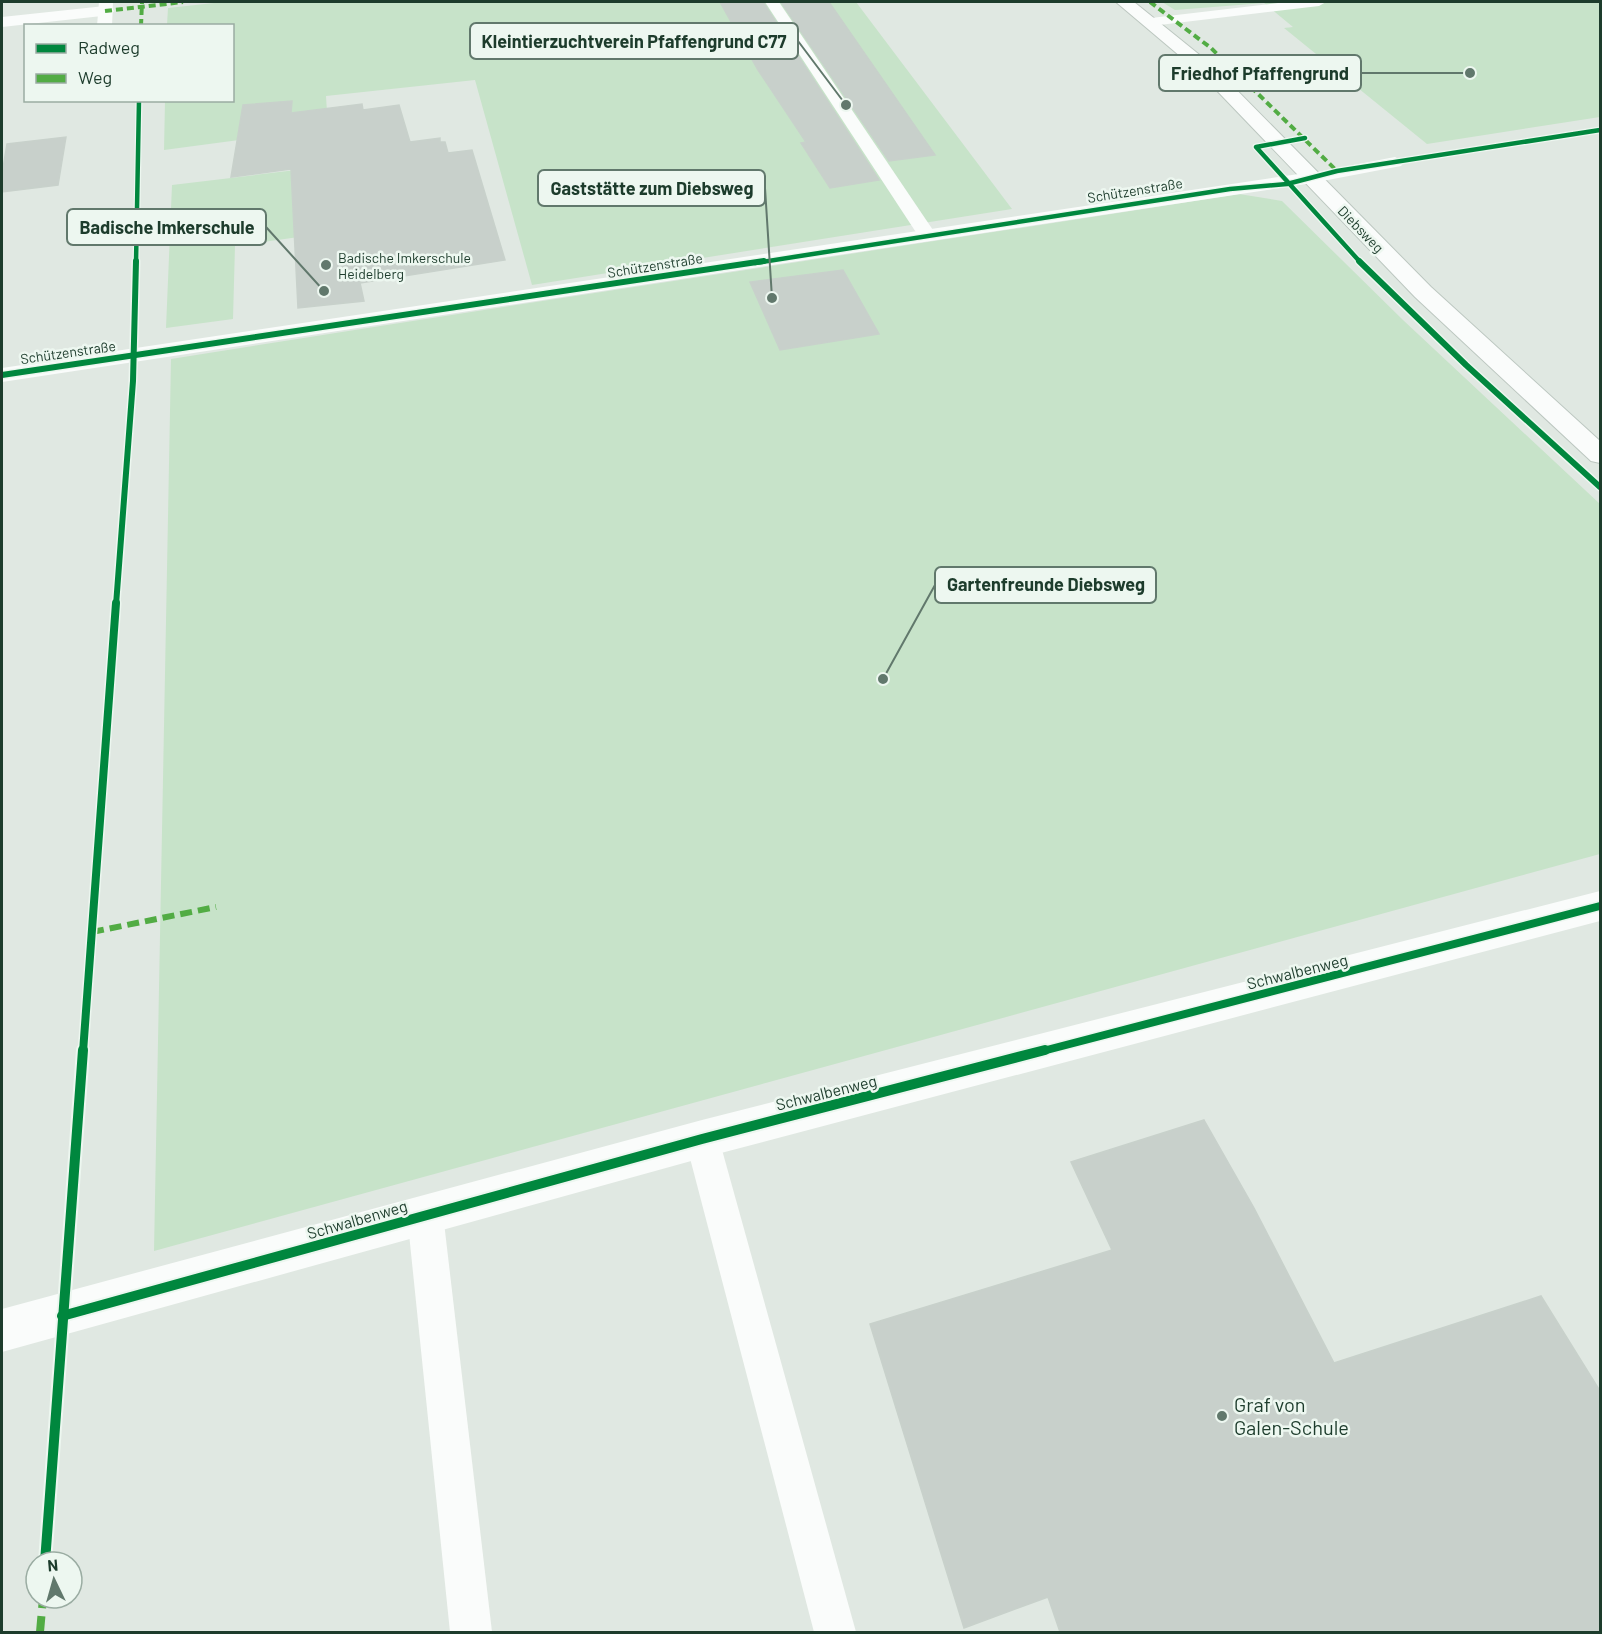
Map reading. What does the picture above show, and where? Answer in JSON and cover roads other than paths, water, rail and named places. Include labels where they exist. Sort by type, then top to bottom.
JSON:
[{"type":"street","name":"Diebsweg","points":[[1124,2],[1206,69],[1423,292],[1600,455]]},
{"type":"street","points":[[2,22],[105,12]]},
{"type":"street","name":"Schützenstraße","points":[[2,375],[1312,178]]},
{"type":"street","name":"Schwalbenweg","points":[[2,1331],[702,1139],[1600,906]]},
{"type":"lane","points":[[772,2],[928,236]]},
{"type":"lane","points":[[1151,22],[1319,2]]},
{"type":"lane","points":[[1312,178],[1395,162]]},
{"type":"lane","points":[[702,1139],[835,1632]]},
{"type":"lane","points":[[424,1214],[471,1632]]},
{"type":"place","name":"Friedhof Pfaffengrund","points":[[1470,73]]},
{"type":"place","name":"Kleintierzuchtverein Pfaffengrund C77","points":[[846,105]]},
{"type":"place","name":"Badische Imkerschule Heidelberg","points":[[326,265]]},
{"type":"place","name":"Badische Imkerschule","points":[[324,291]]},
{"type":"place","name":"Gaststätte zum Diebsweg","points":[[772,298]]},
{"type":"place","name":"Gartenfreunde Diebsweg","points":[[883,679]]},
{"type":"place","name":"Graf von Galen-Schule","points":[[1222,1416]]}]
